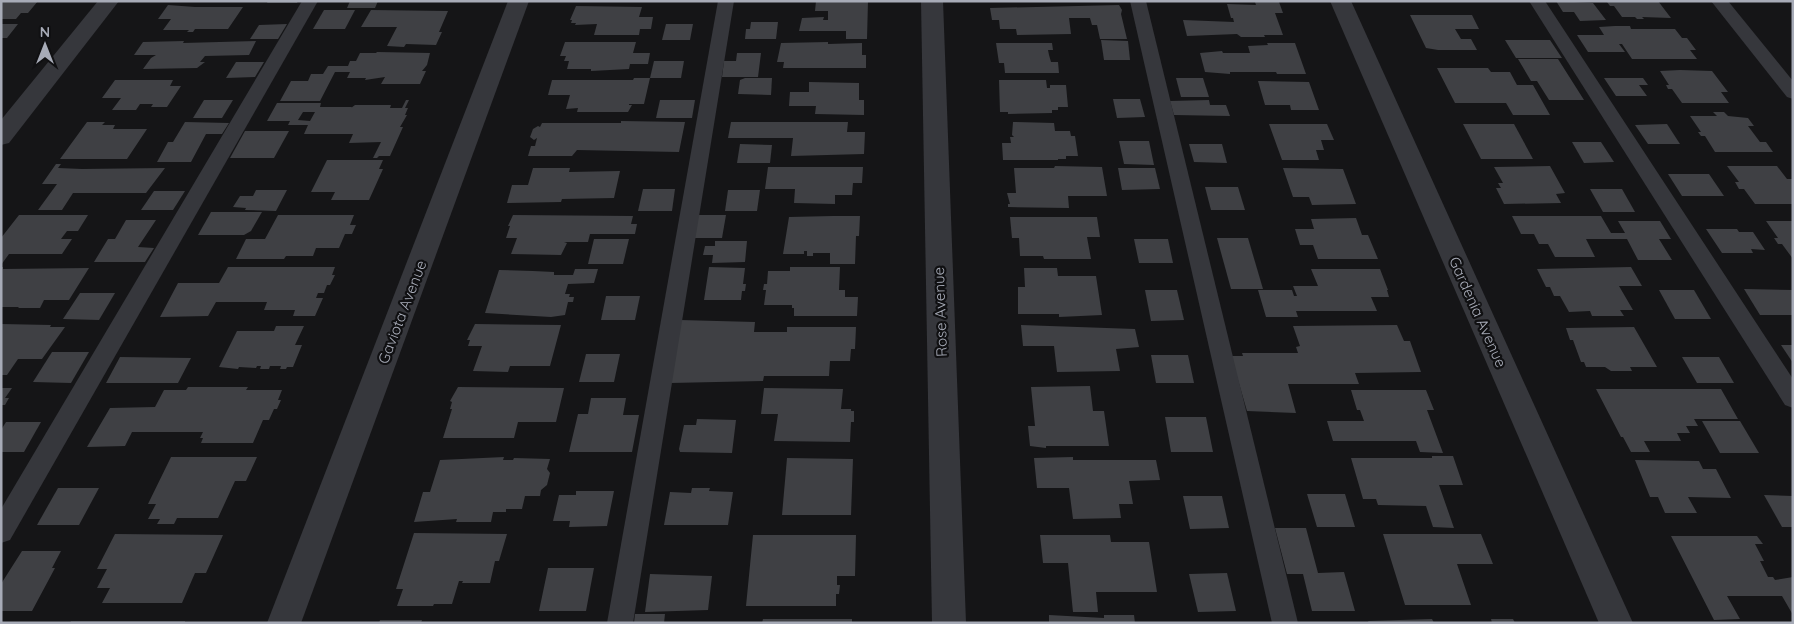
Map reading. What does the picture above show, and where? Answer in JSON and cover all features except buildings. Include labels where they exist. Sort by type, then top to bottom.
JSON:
[{"type":"street","points":[[1,137],[109,1]]},
{"type":"street","name":"Gaviota Avenue","points":[[284,623],[520,1]]},
{"type":"street","name":"Rose Avenue","points":[[932,1],[949,623]]},
{"type":"street","name":"Gardenia Avenue","points":[[1340,1],[1616,623]]},
{"type":"lane","points":[[1,532],[310,1]]},
{"type":"lane","points":[[620,623],[726,1]]},
{"type":"lane","points":[[1138,1],[1285,623]]},
{"type":"lane","points":[[1537,1],[1793,398]]},
{"type":"lane","points":[[1719,1],[1793,93]]}]
